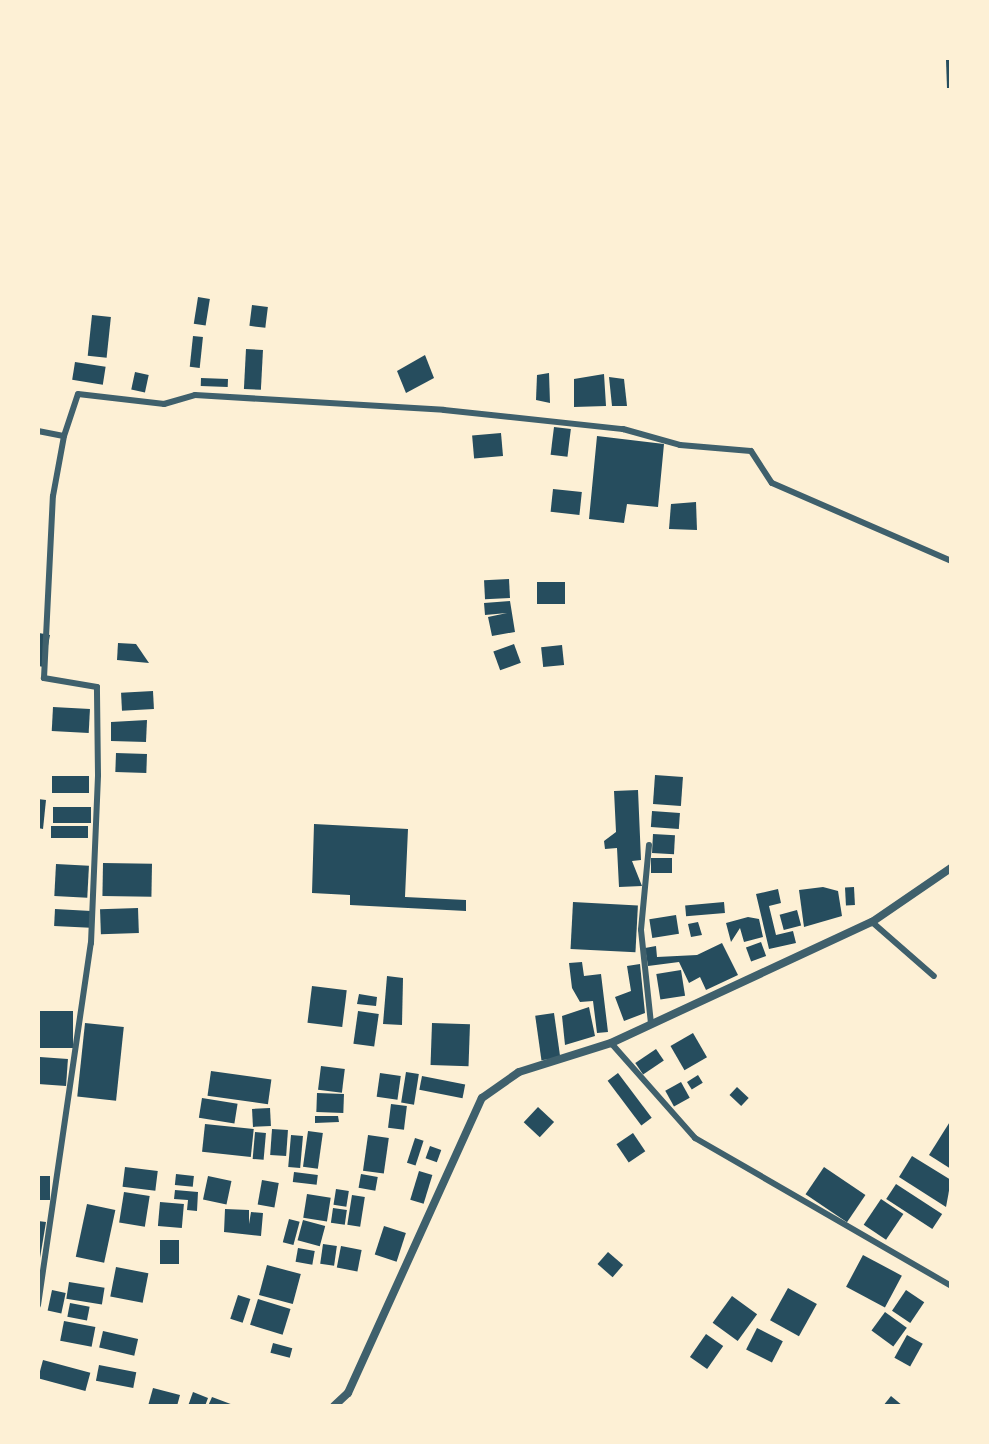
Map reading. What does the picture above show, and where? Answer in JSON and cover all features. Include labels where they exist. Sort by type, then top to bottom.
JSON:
[{"type":"street","points":[[38,1305],[91,943],[98,775],[97,687],[44,678],[53,496],[64,436],[78,394],[164,404],[195,395],[429,409],[607,427],[680,445],[751,451],[772,483],[951,561]]},
{"type":"street","points":[[38,431],[64,436]]},
{"type":"street","points":[[649,845],[641,930],[651,1024]]},
{"type":"street","points":[[334,1406],[348,1393],[482,1098],[519,1072],[611,1043],[872,922],[951,868]]},
{"type":"street","points":[[872,922],[934,976]]},
{"type":"street","points":[[611,1043],[695,1138],[951,1286]]},
{"type":"building","points":[[946,60],[951,60],[951,88],[947,88]]},
{"type":"building","points":[[198,297],[210,299],[206,326],[194,324]]},
{"type":"building","points":[[252,305],[268,307],[265,328],[249,326]]},
{"type":"building","points":[[92,315],[111,317],[107,358],[88,356]]},
{"type":"building","points":[[193,336],[203,337],[200,368],[190,367]]},
{"type":"building","points":[[246,349],[263,350],[261,390],[244,389]]},
{"type":"building","points":[[425,355],[434,378],[406,393],[397,371]]},
{"type":"building","points":[[75,362],[106,367],[103,385],[72,380]]},
{"type":"building","points":[[135,372],[149,375],[145,393],[131,390]]},
{"type":"building","points":[[549,373],[550,403],[536,400],[537,375]]},
{"type":"building","points":[[604,374],[606,406],[574,407],[574,379]]},
{"type":"building","points":[[609,377],[624,379],[627,406],[612,406]]},
{"type":"building","points":[[201,378],[228,379],[228,387],[201,386]]},
{"type":"building","points":[[554,427],[571,429],[567,457],[551,455]]},
{"type":"building","points":[[501,433],[503,456],[474,458],[472,436]]},
{"type":"building","points":[[597,436],[664,444],[658,507],[627,504],[624,523],[589,519]]},
{"type":"building","points":[[553,489],[582,492],[579,515],[551,512]]},
{"type":"building","points":[[696,502],[697,530],[669,529],[671,504]]},
{"type":"building","points":[[509,579],[510,598],[485,599],[484,580]]},
{"type":"building","points":[[537,582],[565,582],[565,604],[537,604]]},
{"type":"building","points":[[510,601],[515,632],[492,636],[488,617],[507,613],[485,615],[484,603]]},
{"type":"building","points":[[39,633],[50,635],[44,667],[38,666]]},
{"type":"building","points":[[118,643],[136,644],[149,663],[117,660]]},
{"type":"building","points":[[514,644],[521,663],[500,670],[493,652]]},
{"type":"building","points":[[562,645],[564,665],[543,667],[541,647]]},
{"type":"building","points":[[153,691],[154,709],[122,711],[121,693]]},
{"type":"building","points":[[53,707],[90,709],[89,733],[52,731]]},
{"type":"building","points":[[147,720],[146,742],[111,741],[111,722]]},
{"type":"building","points":[[116,753],[147,754],[146,773],[115,772]]},
{"type":"building","points":[[655,775],[683,777],[681,806],[653,804]]},
{"type":"building","points":[[52,776],[89,776],[89,793],[52,793]]},
{"type":"building","points":[[638,790],[641,860],[632,861],[642,886],[619,887],[617,848],[605,849],[604,841],[616,832],[614,791]]},
{"type":"building","points":[[38,799],[46,800],[43,829],[38,828]]},
{"type":"building","points":[[53,807],[91,807],[91,823],[53,823]]},
{"type":"building","points":[[652,811],[680,813],[679,829],[651,827]]},
{"type":"building","points":[[314,824],[408,829],[405,897],[466,900],[466,911],[350,905],[350,895],[312,893]]},
{"type":"building","points":[[51,826],[88,826],[88,838],[51,838]]},
{"type":"building","points":[[653,834],[675,835],[674,854],[652,853]]},
{"type":"building","points":[[651,858],[672,858],[672,873],[651,873]]},
{"type":"building","points":[[103,863],[152,864],[151,897],[102,896]]},
{"type":"building","points":[[56,864],[89,866],[87,898],[54,896]]},
{"type":"building","points":[[823,887],[838,891],[842,916],[804,927],[799,890]]},
{"type":"building","points":[[845,887],[854,887],[855,905],[846,905]]},
{"type":"building","points":[[778,889],[781,903],[769,906],[776,935],[793,931],[796,943],[769,949],[756,894]]},
{"type":"building","points":[[573,902],[638,905],[635,952],[571,949]]},
{"type":"building","points":[[724,902],[725,913],[686,916],[685,905]]},
{"type":"building","points":[[138,908],[139,933],[101,934],[100,909]]},
{"type":"building","points":[[55,909],[91,911],[90,928],[54,926]]},
{"type":"building","points":[[797,910],[801,925],[784,930],[780,915]]},
{"type":"building","points":[[676,915],[679,934],[652,938],[649,919]]},
{"type":"building","points":[[748,917],[759,919],[763,937],[744,942],[740,928],[731,942],[726,923]]},
{"type":"building","points":[[698,922],[702,935],[691,937],[688,924]]},
{"type":"building","points":[[761,942],[766,956],[751,962],[746,947]]},
{"type":"building","points":[[722,943],[738,975],[706,990],[700,977],[689,983],[679,962],[648,966],[645,948],[656,946],[657,957],[697,955]]},
{"type":"building","points":[[582,962],[584,976],[601,974],[608,1032],[597,1033],[593,1001],[580,1002],[572,988],[569,963]]},
{"type":"building","points":[[640,964],[645,1013],[624,1021],[615,997],[631,991],[627,966]]},
{"type":"building","points":[[681,970],[685,996],[660,1000],[656,974]]},
{"type":"building","points":[[387,976],[403,978],[402,1025],[383,1024]]},
{"type":"building","points":[[312,986],[347,990],[342,1027],[307,1023]]},
{"type":"building","points":[[359,994],[377,997],[376,1006],[357,1004]]},
{"type":"building","points":[[589,1007],[595,1036],[565,1045],[562,1016]]},
{"type":"building","points":[[38,1011],[73,1011],[73,1048],[38,1048]]},
{"type":"building","points":[[358,1011],[379,1014],[374,1047],[353,1044]]},
{"type":"building","points":[[554,1013],[560,1058],[541,1060],[535,1016]]},
{"type":"building","points":[[85,1023],[124,1027],[116,1101],[77,1097]]},
{"type":"building","points":[[432,1023],[470,1024],[469,1066],[431,1065]]},
{"type":"building","points":[[693,1033],[707,1057],[684,1070],[670,1046]]},
{"type":"building","points":[[656,1049],[664,1061],[643,1075],[635,1063]]},
{"type":"building","points":[[40,1057],[68,1059],[66,1086],[38,1084]]},
{"type":"building","points":[[321,1066],[345,1069],[342,1093],[318,1090]]},
{"type":"building","points":[[211,1071],[271,1079],[268,1104],[208,1096]]},
{"type":"building","points":[[406,1072],[419,1074],[414,1105],[401,1103]]},
{"type":"building","points":[[380,1073],[401,1076],[397,1100],[377,1097]]},
{"type":"building","points":[[618,1073],[652,1118],[641,1126],[608,1081]]},
{"type":"building","points":[[698,1075],[703,1083],[692,1090],[687,1082]]},
{"type":"building","points":[[422,1076],[465,1084],[463,1098],[419,1090]]},
{"type":"building","points":[[681,1082],[690,1098],[674,1106],[665,1091]]},
{"type":"building","points":[[737,1087],[749,1098],[741,1106],[729,1095]]},
{"type":"building","points":[[317,1093],[344,1094],[343,1113],[316,1112]]},
{"type":"building","points":[[202,1098],[238,1104],[234,1123],[199,1118]]},
{"type":"building","points":[[391,1104],[407,1106],[404,1130],[388,1128]]},
{"type":"building","points":[[538,1107],[554,1122],[540,1137],[524,1122]]},
{"type":"building","points":[[270,1108],[271,1126],[253,1127],[252,1109]]},
{"type":"building","points":[[315,1116],[338,1116],[339,1122],[315,1123]]},
{"type":"building","points":[[951,1120],[951,1169],[929,1155]]},
{"type":"building","points":[[205,1124],[254,1129],[251,1157],[202,1152]]},
{"type":"building","points":[[272,1129],[288,1130],[286,1156],[270,1155]]},
{"type":"building","points":[[308,1131],[323,1133],[318,1169],[303,1167]]},
{"type":"building","points":[[255,1132],[266,1133],[264,1160],[253,1159]]},
{"type":"building","points":[[633,1133],[645,1151],[629,1162],[616,1144]]},
{"type":"building","points":[[291,1135],[303,1136],[300,1168],[288,1167]]},
{"type":"building","points":[[368,1135],[389,1138],[384,1174],[363,1171]]},
{"type":"building","points":[[415,1138],[424,1141],[416,1166],[407,1163]]},
{"type":"building","points":[[430,1146],[441,1150],[437,1162],[426,1158]]},
{"type":"building","points":[[912,1156],[951,1180],[946,1207],[899,1177]]},
{"type":"building","points":[[125,1167],[158,1171],[155,1191],[123,1187]]},
{"type":"building","points":[[824,1167],[865,1195],[847,1222],[806,1194]]},
{"type":"building","points":[[419,1171],[432,1175],[424,1204],[410,1200]]},
{"type":"building","points":[[294,1172],[318,1175],[317,1185],[293,1182]]},
{"type":"building","points":[[176,1174],[194,1176],[193,1187],[175,1185]]},
{"type":"building","points":[[361,1174],[378,1177],[375,1191],[359,1188]]},
{"type":"building","points":[[38,1176],[50,1176],[50,1200],[38,1200]]},
{"type":"building","points":[[208,1176],[231,1181],[226,1204],[203,1199]]},
{"type":"building","points":[[262,1180],[279,1183],[274,1208],[258,1205]]},
{"type":"building","points":[[896,1184],[942,1214],[932,1229],[886,1199]]},
{"type":"building","points":[[336,1189],[349,1191],[346,1207],[333,1205]]},
{"type":"building","points":[[175,1190],[198,1192],[197,1211],[187,1210],[188,1200],[174,1199]]},
{"type":"building","points":[[124,1192],[150,1196],[145,1227],[119,1223]]},
{"type":"building","points":[[307,1194],[331,1198],[327,1221],[303,1218]]},
{"type":"building","points":[[352,1195],[365,1197],[360,1227],[347,1225]]},
{"type":"building","points":[[881,1199],[903,1214],[886,1240],[864,1225]]},
{"type":"building","points":[[160,1202],[184,1204],[182,1228],[158,1226]]},
{"type":"building","points":[[87,1204],[115,1210],[104,1263],[76,1257]]},
{"type":"building","points":[[333,1208],[347,1210],[345,1225],[331,1223]]},
{"type":"building","points":[[225,1209],[249,1210],[249,1224],[251,1212],[263,1213],[261,1236],[224,1232]]},
{"type":"building","points":[[289,1219],[300,1222],[293,1245],[283,1242]]},
{"type":"building","points":[[303,1220],[325,1226],[320,1246],[298,1240]]},
{"type":"building","points":[[38,1221],[46,1222],[40,1258],[38,1258]]},
{"type":"building","points":[[384,1226],[406,1233],[397,1262],[375,1255]]},
{"type":"building","points":[[160,1240],[179,1240],[179,1264],[160,1264]]},
{"type":"building","points":[[323,1244],[337,1246],[334,1266],[320,1264]]},
{"type":"building","points":[[341,1246],[362,1250],[357,1272],[337,1268]]},
{"type":"building","points":[[298,1248],[315,1251],[312,1265],[296,1262]]},
{"type":"building","points":[[608,1252],[623,1265],[613,1277],[598,1264]]},
{"type":"building","points":[[863,1255],[902,1276],[885,1307],[846,1287]]},
{"type":"building","points":[[267,1265],[301,1274],[293,1304],[259,1295]]},
{"type":"building","points":[[116,1267],[148,1273],[143,1303],[110,1296]]},
{"type":"building","points":[[69,1282],[105,1288],[102,1304],[66,1299]]},
{"type":"building","points":[[788,1288],[817,1304],[799,1336],[770,1320]]},
{"type":"building","points":[[52,1290],[66,1293],[61,1313],[48,1311]]},
{"type":"building","points":[[906,1290],[924,1302],[910,1323],[892,1311]]},
{"type":"building","points":[[238,1295],[250,1299],[243,1323],[230,1319]]},
{"type":"building","points":[[732,1296],[757,1314],[738,1341],[713,1323]]},
{"type":"building","points":[[258,1299],[291,1309],[283,1335],[250,1325]]},
{"type":"building","points":[[70,1303],[90,1307],[87,1321],[67,1317]]},
{"type":"building","points":[[885,1312],[907,1328],[893,1346],[871,1331]]},
{"type":"building","points":[[64,1321],[95,1327],[92,1347],[60,1341]]},
{"type":"building","points":[[757,1328],[783,1341],[772,1363],[746,1349]]},
{"type":"building","points":[[103,1331],[138,1339],[134,1356],[99,1348]]},
{"type":"building","points":[[706,1334],[723,1346],[707,1369],[690,1357]]},
{"type":"building","points":[[907,1335],[923,1344],[910,1366],[894,1358]]},
{"type":"building","points":[[273,1343],[292,1348],[290,1358],[270,1353]]},
{"type":"building","points":[[43,1360],[90,1373],[85,1391],[38,1378]]},
{"type":"building","points":[[99,1365],[136,1372],[133,1388],[96,1381]]},
{"type":"building","points":[[153,1388],[180,1395],[177,1406],[148,1406]]},
{"type":"building","points":[[193,1392],[208,1398],[205,1406],[188,1406]]},
{"type":"building","points":[[891,1396],[903,1406],[883,1406]]},
{"type":"building","points":[[212,1397],[236,1406],[208,1406]]}]
